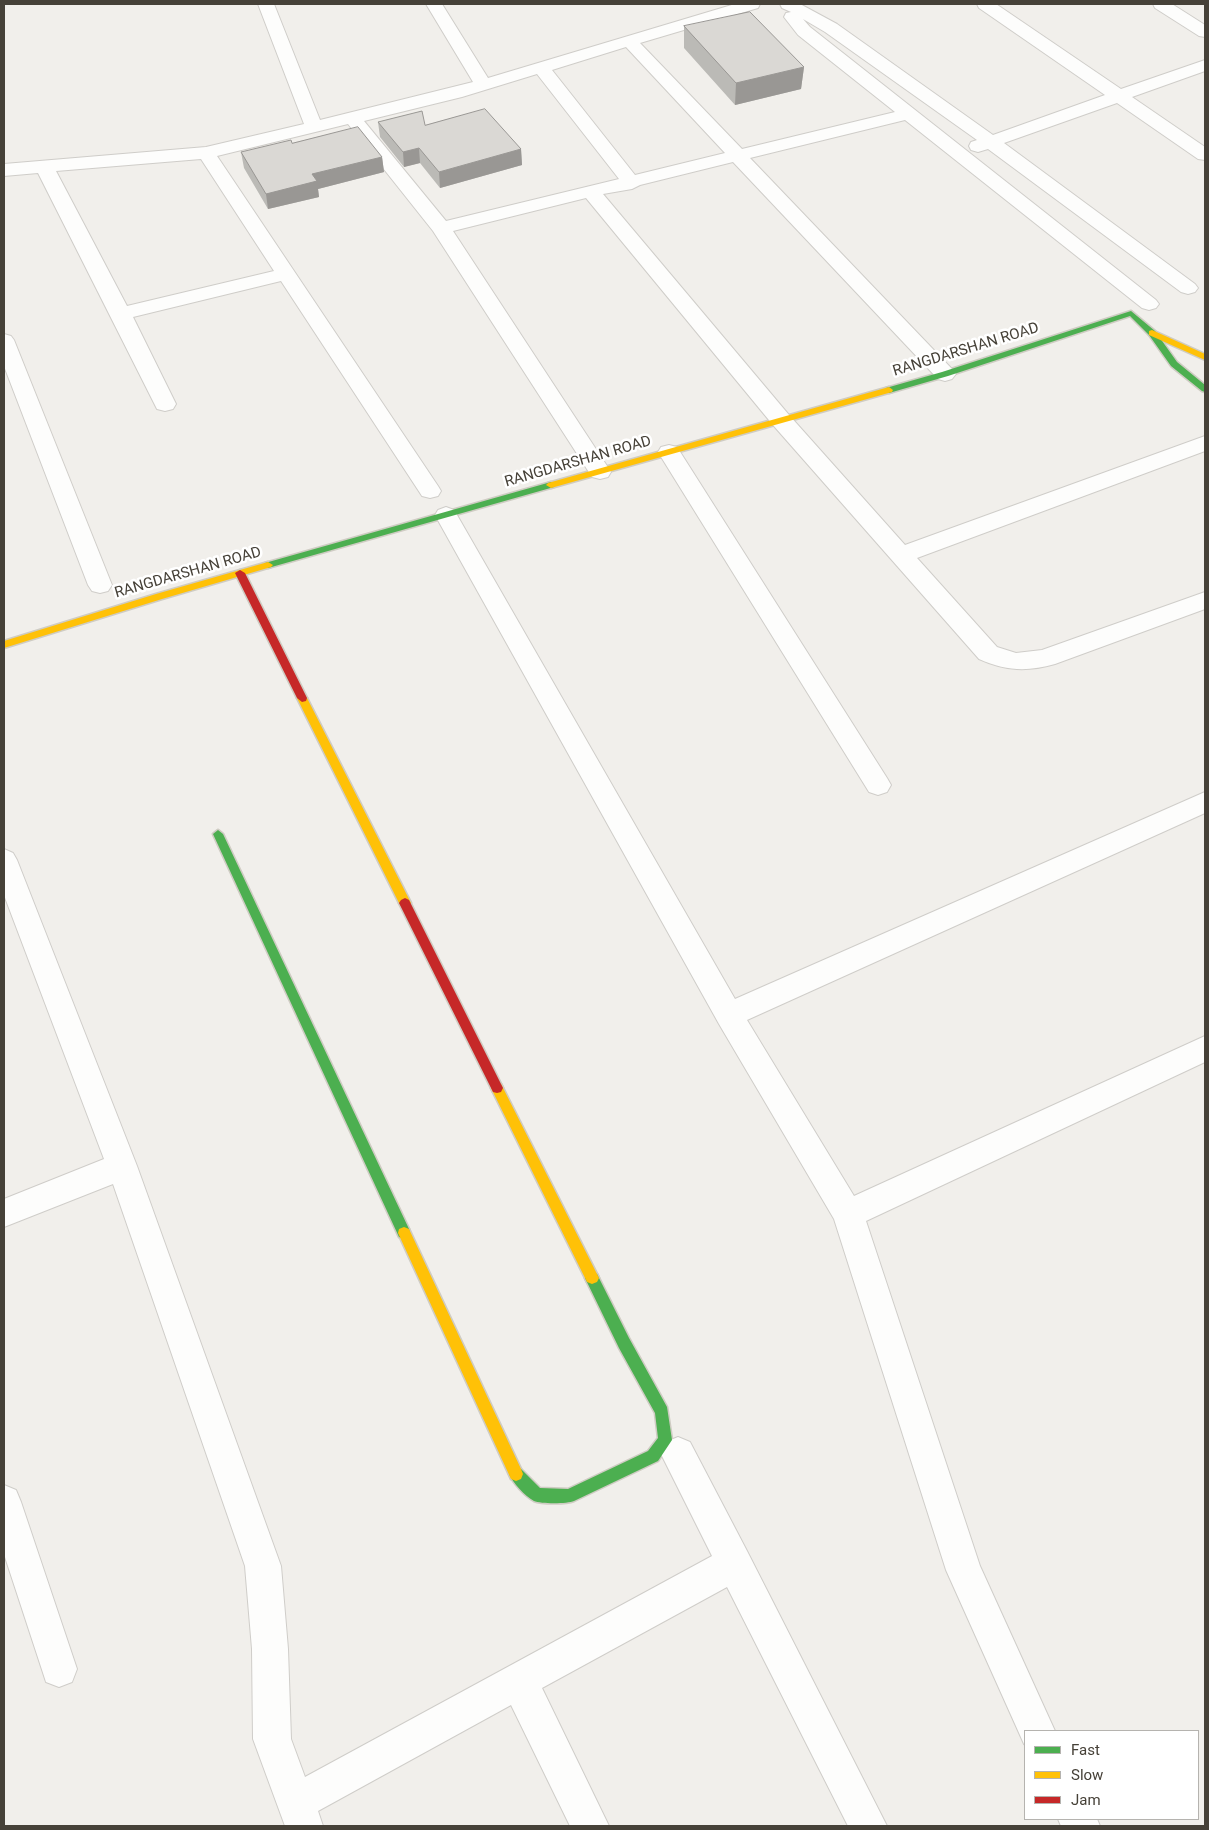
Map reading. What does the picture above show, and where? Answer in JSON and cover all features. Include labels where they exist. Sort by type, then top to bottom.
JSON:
[{"type":"street","points":[[266,4],[314,127]]},
{"type":"street","points":[[456,4],[436,7],[483,85]]},
{"type":"street","points":[[701,4],[716,14]]},
{"type":"street","points":[[4,170],[206,153],[483,85],[752,4]]},
{"type":"street","points":[[781,4],[804,31],[957,154],[1149,304]]},
{"type":"street","points":[[788,4],[831,28],[1197,285]]},
{"type":"street","points":[[985,4],[1205,155]]},
{"type":"street","points":[[1161,4],[1205,32]]},
{"type":"street","points":[[628,40],[945,374]]},
{"type":"street","points":[[957,154],[1205,65]]},
{"type":"street","points":[[541,67],[632,183]]},
{"type":"street","points":[[441,228],[739,157],[907,114]]},
{"type":"street","points":[[352,118],[441,228],[600,472]]},
{"type":"street","points":[[206,153],[430,490]]},
{"type":"street","points":[[44,166],[120,312],[165,404]]},
{"type":"street","points":[[591,192],[781,420],[988,653],[1006,661],[1024,663],[1046,658],[1205,600]]},
{"type":"street","points":[[120,312],[121,314],[286,274]]},
{"type":"street","points":[[1197,285],[1131,313],[1152,333],[1174,364],[1205,389]]},
{"type":"street","name":"RANGDARSHAN ROAD","points":[[4,645],[159,596],[945,374],[1131,313]]},
{"type":"street","points":[[1152,333],[1205,357]]},
{"type":"street","points":[[4,340],[100,585]]},
{"type":"street","points":[[902,555],[1205,444]]},
{"type":"street","points":[[669,452],[878,785]]},
{"type":"street","points":[[446,515],[729,1014],[848,1214],[964,1570],[1037,1730]]},
{"type":"street","points":[[218,834],[516,1474],[537,1496],[569,1496],[653,1456],[665,1440],[662,1412],[620,1334],[240,573]]},
{"type":"street","points":[[729,1014],[1205,802]]},
{"type":"street","points":[[4,860],[122,1166],[263,1566],[270,1649],[272,1739],[300,1814],[519,1681],[735,1563]]},
{"type":"street","points":[[848,1214],[1205,1048]]},
{"type":"street","points":[[4,1213],[122,1166]]},
{"type":"street","points":[[678,1454],[868,1826]]},
{"type":"street","points":[[4,1502],[59,1669]]},
{"type":"street","points":[[519,1681],[590,1826]]},
{"type":"building","points":[[750,12],[804,67],[736,83],[684,26]]},
{"type":"building","points":[[485,109],[521,149],[439,172],[419,148],[403,152],[378,122],[422,111],[425,125]]},
{"type":"building","points":[[358,127],[382,157],[312,174],[317,181],[266,194],[241,152],[291,140],[292,143]]},
{"type":"traffic: fast","points":[[889,390],[945,374],[1131,313],[1152,333],[1174,364],[1205,389]]},
{"type":"traffic: fast","points":[[268,565],[551,485]]},
{"type":"traffic: fast","points":[[218,834],[404,1233]]},
{"type":"traffic: fast","points":[[516,1474],[537,1495],[569,1496],[653,1456],[665,1440],[662,1412],[624,1343],[592,1278]]},
{"type":"traffic: slow","points":[[1152,333],[1205,357]]},
{"type":"traffic: slow","points":[[551,485],[889,390]]},
{"type":"traffic: slow","points":[[4,645],[159,596],[268,565]]},
{"type":"traffic: slow","points":[[302,698],[405,903]]},
{"type":"traffic: slow","points":[[497,1088],[592,1278]]},
{"type":"traffic: slow","points":[[404,1233],[516,1474]]},
{"type":"traffic: jam","points":[[240,573],[302,698]]},
{"type":"traffic: jam","points":[[405,903],[497,1088]]}]
